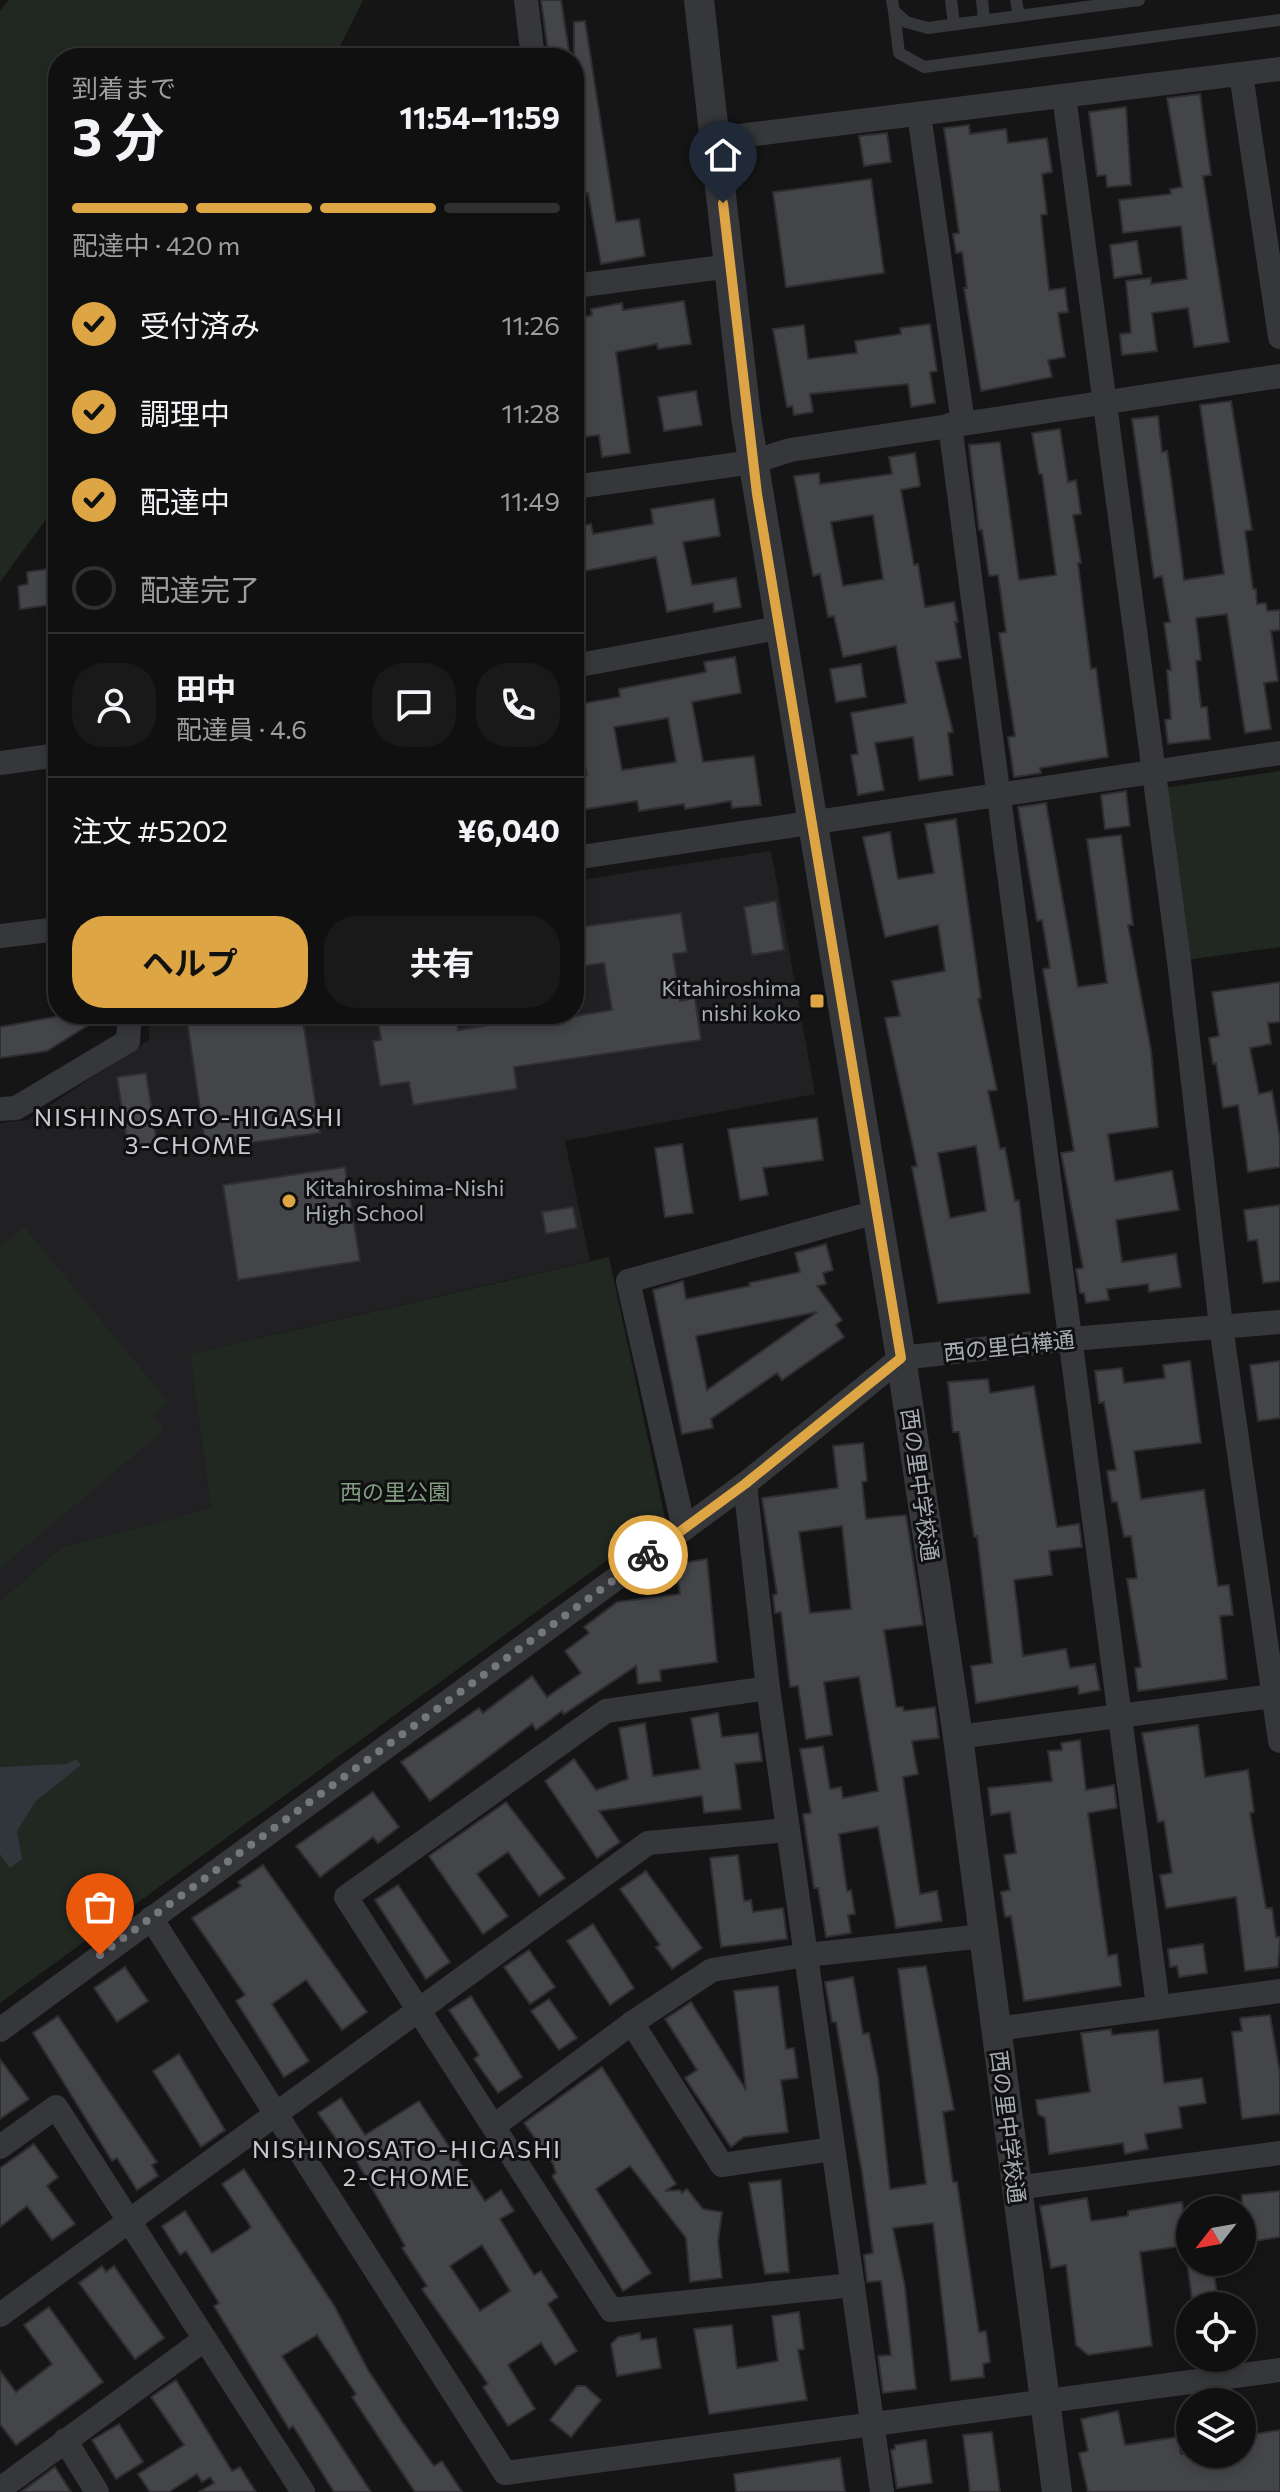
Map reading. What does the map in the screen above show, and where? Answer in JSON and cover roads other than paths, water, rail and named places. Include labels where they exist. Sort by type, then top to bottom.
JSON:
[{"type":"street","points":[[526,0],[532,48]]},
{"type":"street","name":"西の里中学校通","points":[[699,0],[753,462],[901,1358],[958,1737],[1057,2492]]},
{"type":"street","points":[[715,139],[1280,69]]},
{"type":"street","points":[[1241,74],[1280,337]]},
{"type":"street","points":[[1064,96],[1107,402],[1221,1326],[1277,1695],[1280,1741]]},
{"type":"street","points":[[919,114],[998,793],[1158,2006]]},
{"type":"street","points":[[584,285],[731,266]]},
{"type":"street","points":[[584,486],[753,462],[790,450],[1280,376]]},
{"type":"street","points":[[584,664],[778,628]]},
{"type":"street","points":[[584,857],[1280,753]]},
{"type":"street","points":[[0,763],[48,756]]},
{"type":"street","points":[[0,936],[48,930]]},
{"type":"street","points":[[0,1109],[16,1108],[128,1041],[129,1024]]},
{"type":"street","points":[[684,1529],[628,1281],[876,1212]]},
{"type":"street","name":"西の里白樺通","points":[[901,1358],[1071,1339],[1280,1322]]},
{"type":"street","points":[[0,2030],[745,1484],[901,1358]]},
{"type":"street","points":[[745,1484],[768,1688],[882,2492]]},
{"type":"street","points":[[768,1688],[606,1711],[346,1897],[611,2310],[853,2285]]},
{"type":"street","points":[[958,1737],[1277,1695]]},
{"type":"street","points":[[0,2315],[278,2116],[420,2008],[648,1843],[788,1830]]},
{"type":"street","points":[[151,1918],[278,2116],[500,2482],[873,2426],[1280,2370]]},
{"type":"street","points":[[494,2126],[632,2023],[712,1970],[806,1955],[984,1936]]},
{"type":"street","points":[[996,2029],[1280,1991]]},
{"type":"street","points":[[632,2023],[722,2165],[833,2149]]},
{"type":"street","points":[[0,2147],[56,2107],[132,2221],[303,2492]]},
{"type":"street","points":[[1015,2188],[1280,2153]]},
{"type":"street","points":[[0,2489],[205,2339]]},
{"type":"street","points":[[65,2440],[97,2492]]},
{"type":"lane","points":[[951,0],[954,24]]},
{"type":"lane","points":[[982,0],[984,20]]},
{"type":"lane","points":[[1016,0],[1019,16]]},
{"type":"lane","points":[[893,6],[906,22],[928,28],[1139,0]]},
{"type":"lane","points":[[893,6],[899,53],[924,67],[1280,20]]},
{"type":"place","name":"Kitahiroshima nishi koko","points":[[817,1001]]},
{"type":"place","name":"Kitahiroshima-Nishi High School","points":[[289,1201]]},
{"type":"district","name":"NISHINOSATO-HIGASHI 3-CHOME","points":[[189,1132]]},
{"type":"district","name":"NISHINOSATO-HIGASHI 2-CHOME","points":[[407,2164]]},
{"type":"park label","name":"西の里公園","points":[[395,1492]]}]
